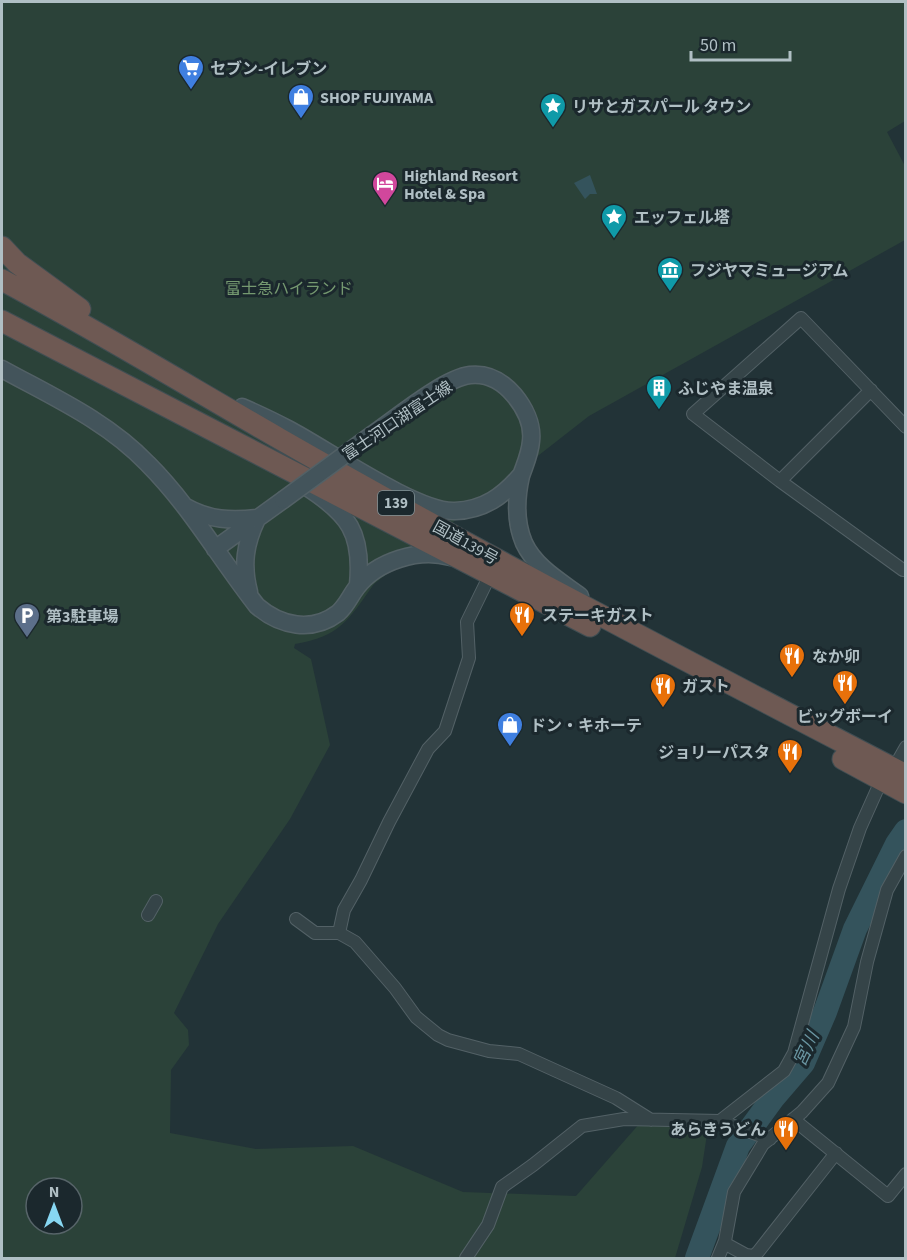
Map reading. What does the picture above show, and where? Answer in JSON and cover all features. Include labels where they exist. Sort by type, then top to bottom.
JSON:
[{"type":"highway","points":[[2,248],[17,263],[49,287],[168,372]]},
{"type":"highway","name":"国道139号","points":[[2,280],[168,372],[280,439],[896,779]]},
{"type":"highway","name":"国道139号","points":[[2,321],[484,572],[896,779]]},
{"type":"main road","points":[[2,369],[95,420],[148,463],[186,506],[250,597],[267,615],[302,626],[320,623],[348,603],[358,585],[386,564],[408,556],[435,554],[447,556],[484,572]]},
{"type":"main road","points":[[168,372],[288,429],[400,493],[433,507],[453,512],[474,509],[492,502],[522,475]]},
{"type":"main road","name":"富士河口湖富士線","points":[[215,549],[438,389],[470,375],[489,377],[508,388],[516,397],[528,419],[531,440],[518,497],[519,525],[524,544],[535,560],[555,578],[627,630]]},
{"type":"main road","points":[[232,441],[310,490],[343,517],[359,546],[358,585]]},
{"type":"main road","points":[[186,506],[198,513],[221,520],[257,518],[248,538],[244,557],[245,577],[250,597]]},
{"type":"street","points":[[906,427],[801,318],[693,414],[780,481],[906,570]]},
{"type":"street","points":[[780,481],[871,390]]},
{"type":"street","points":[[339,933],[344,910],[362,880],[411,780],[428,749],[445,731],[470,658],[467,622],[484,572]]},
{"type":"street","points":[[724,1122],[784,1071],[794,1053],[839,889],[860,828],[877,790],[896,779],[898,761],[906,747]]},
{"type":"street","points":[[718,1258],[724,1243],[734,1192],[766,1137],[794,1119],[828,1083],[854,1027],[867,962],[887,890],[906,856]]},
{"type":"street","points":[[148,915],[156,901]]},
{"type":"street","points":[[296,919],[315,933],[339,933],[354,942],[395,988],[416,1017],[438,1035],[489,1051],[519,1054],[616,1098],[651,1120]]},
{"type":"street","points":[[466,1258],[488,1225],[502,1187],[533,1166],[582,1126],[624,1119],[724,1122],[766,1137]]},
{"type":"street","points":[[794,1119],[888,1196],[906,1174]]},
{"type":"street","points":[[724,1243],[746,1255],[754,1256],[836,1153]]},
{"type":"green space","name":"富士急ハイランド","points":[[2,2],[905,2],[905,121],[887,132],[905,166],[905,240],[589,416],[374,584],[350,617],[333,631],[323,637],[295,644],[294,648],[311,659],[330,745],[290,819],[218,924],[174,1013],[188,1030],[189,1045],[171,1070],[170,1133],[256,1149],[353,1146],[463,1192],[576,1196],[647,1115],[710,1114],[702,1167],[675,1258],[2,1258]]},
{"type":"water","points":[[590,175],[597,194],[590,194],[585,199],[574,183]]},
{"type":"waterway","name":"宮川","points":[[697,1258],[738,1146],[773,1098],[803,1063],[825,1012],[855,929],[897,844],[906,831]]},
{"type":"place","name":"セブン-イレブン","points":[[191,91]]},
{"type":"place","name":"SHOP FUJIYAMA","points":[[301,120]]},
{"type":"place","name":"リサとガスパール タウン","points":[[553,129]]},
{"type":"place","name":"Highland Resort Hotel & Spa","points":[[385,207]]},
{"type":"place","name":"エッフェル塔","points":[[614,240]]},
{"type":"place","name":"フジヤマミュージアム","points":[[670,293]]},
{"type":"place","name":"ふじやま温泉","points":[[659,411]]},
{"type":"place","name":"ステーキガスト","points":[[522,638]]},
{"type":"place","name":"第3駐車場","points":[[27,639]]},
{"type":"place","name":"なか卯","points":[[792,679]]},
{"type":"place","name":"ビッグボーイ","points":[[845,706]]},
{"type":"place","name":"ガスト","points":[[663,709]]},
{"type":"place","name":"ドン・キホーテ","points":[[510,748]]},
{"type":"place","name":"ジョリーパスタ","points":[[790,775]]},
{"type":"place","name":"あらきうどん","points":[[786,1152]]}]
